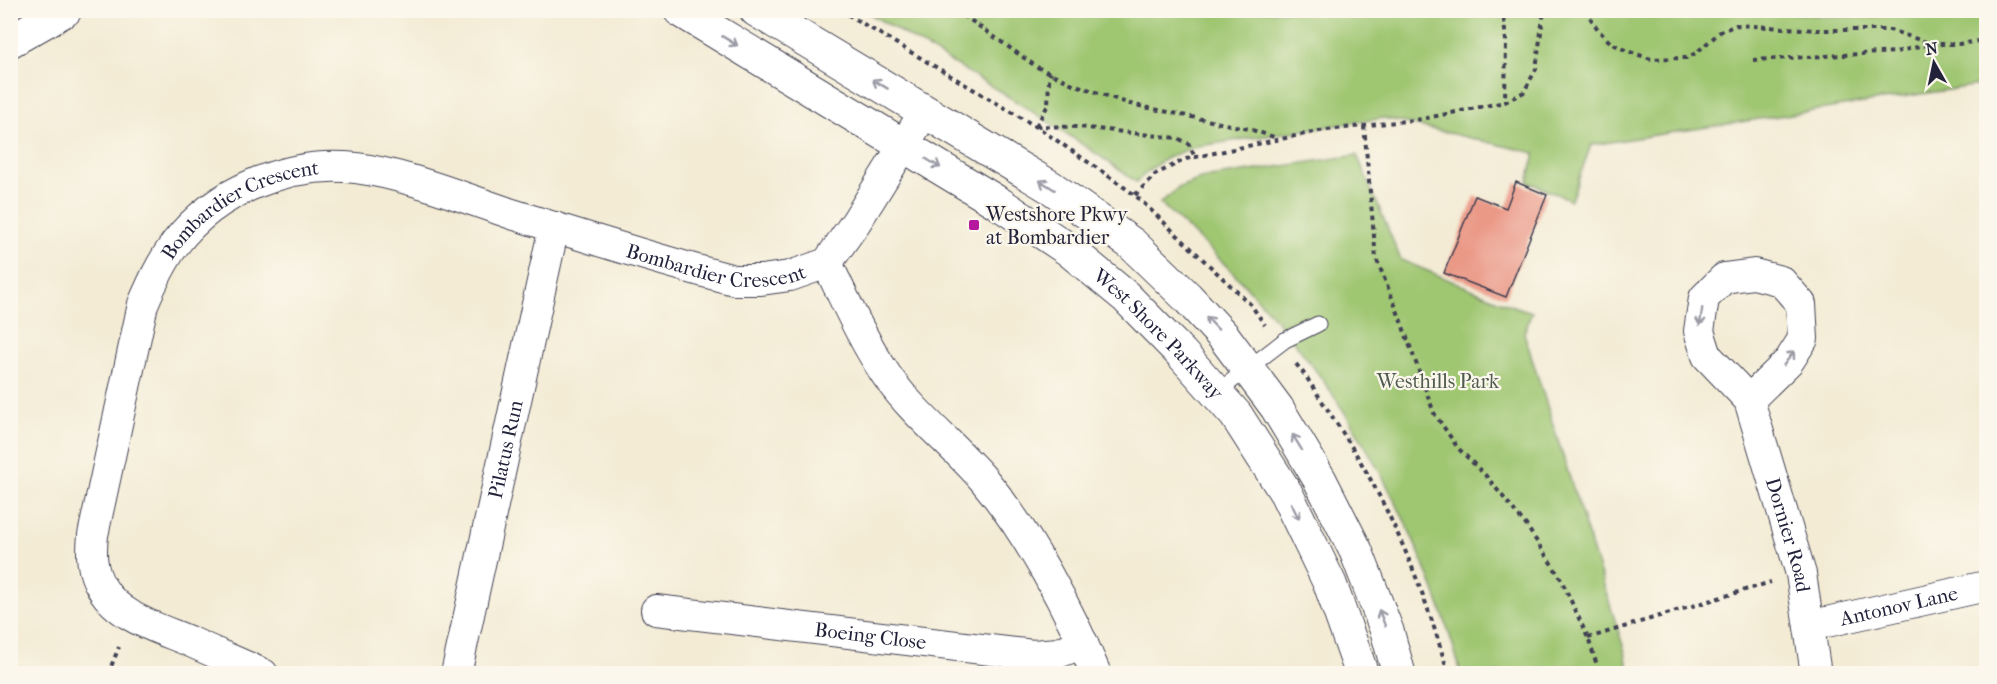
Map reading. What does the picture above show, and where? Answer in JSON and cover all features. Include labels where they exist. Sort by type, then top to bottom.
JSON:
[{"type":"main road","points":[[10,41],[65,10]]},
{"type":"main road","name":"West Shore Parkway","points":[[680,10],[1000,204],[1069,250],[1126,297],[1236,415],[1286,493],[1330,584],[1362,674]]},
{"type":"main road","name":"West Shore Parkway","points":[[756,10],[1052,188],[1132,244],[1187,297],[1224,337],[1277,408],[1320,480],[1356,550],[1387,631],[1399,674]]},
{"type":"street","name":"Bombardier Crescent","points":[[263,674],[140,620],[115,604],[102,590],[94,572],[91,554],[93,535],[143,304],[157,271],[176,243],[208,211],[244,188],[283,174],[319,168],[354,168],[385,173],[554,227],[734,280],[761,280],[790,276],[827,263],[856,222],[925,111]]},
{"type":"street","name":"Pilatus Run","points":[[456,674],[554,227]]},
{"type":"street","name":"Bombardier Crescent","points":[[827,263],[870,350],[888,378],[908,402],[984,480],[1016,524],[1054,585],[1096,674]]},
{"type":"street","name":"Dornier Road","points":[[1749,400],[1801,574],[1816,674]]},
{"type":"street","name":"Antonov Lane","points":[[1809,626],[1986,586]]},
{"type":"street","name":"Boeing Close","points":[[656,610],[1033,655],[1058,653],[1083,643]]},
{"type":"lane","points":[[1216,393],[1285,340],[1318,324]]},
{"type":"path","points":[[840,10],[1035,126],[1135,195],[1156,174],[1195,157],[1319,131],[1422,119],[1505,102],[1524,92],[1536,69],[1544,10]]},
{"type":"path","points":[[956,10],[1037,66],[1073,84],[1130,104],[1248,129],[1278,139]]},
{"type":"path","points":[[1503,10],[1506,41],[1505,102]]},
{"type":"path","points":[[1585,10],[1599,31],[1611,43],[1651,59],[1686,58],[1696,53],[1720,32],[1736,25],[1817,30],[1890,30],[1932,44]]},
{"type":"path","points":[[1754,60],[1896,52],[1932,44],[1959,44],[1986,40]]},
{"type":"path","points":[[1035,126],[1048,105],[1048,81],[1051,73]]},
{"type":"path","points":[[1035,126],[1078,127],[1177,138],[1188,143],[1195,157]]},
{"type":"path","points":[[1364,126],[1376,258],[1434,413],[1458,448],[1486,476],[1526,525],[1560,577],[1588,638],[1600,674]]},
{"type":"path","points":[[1588,638],[1776,581]]},
{"type":"path","points":[[108,674],[119,646]]},
{"type":"green space","points":[[865,11],[1775,11],[1831,17],[1869,17],[1928,11],[1986,11],[1986,84],[1591,145],[1571,200],[1528,182],[1535,153],[1384,118],[1199,146],[1164,160],[1136,182],[1036,114]]},
{"type":"green space","name":"Westhills Park","points":[[1357,155],[1401,260],[1532,312],[1524,333],[1625,652],[1629,673],[1461,673],[1445,622],[1405,521],[1353,425],[1323,380],[1255,296],[1209,248],[1160,203],[1180,187],[1203,178]]},
{"type":"building","points":[[1516,182],[1547,195],[1506,297],[1444,273],[1475,196],[1506,208]]},
{"type":"place","name":"Westshore Pkwy at Bombardier","points":[[974,225]]}]
